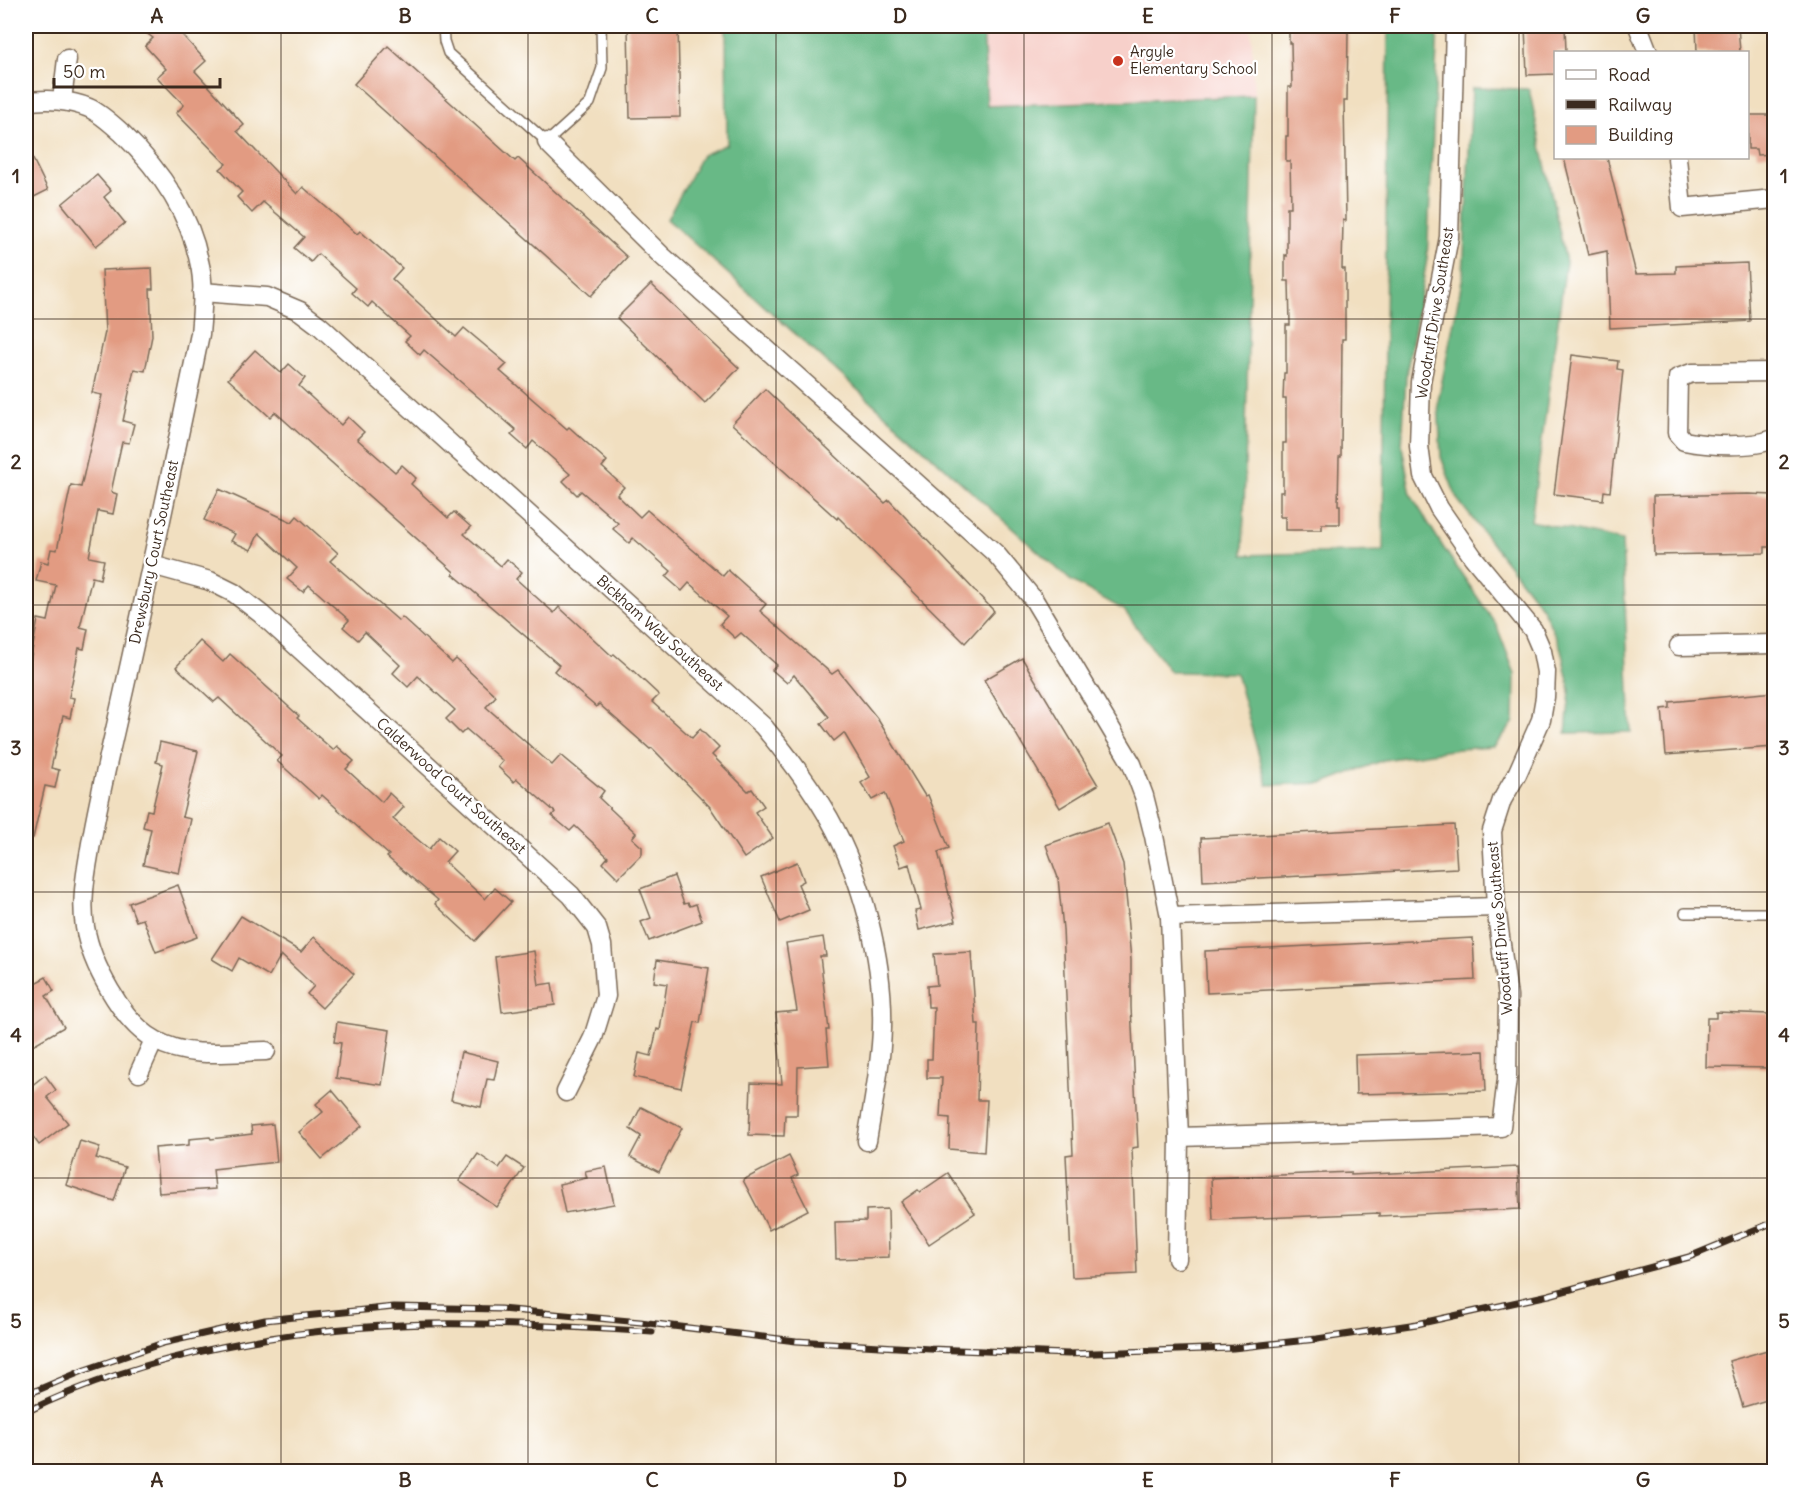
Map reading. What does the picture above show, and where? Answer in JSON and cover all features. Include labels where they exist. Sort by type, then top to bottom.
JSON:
[{"type":"street","name":"Woodruff Drive Southeast","points":[[1179,1137],[1501,1127],[1507,1079],[1508,996],[1496,907],[1492,831],[1502,800],[1517,774],[1541,720],[1546,672],[1542,651],[1533,630],[1473,557],[1439,508],[1423,476],[1419,446],[1421,382],[1449,237],[1455,26]]},
{"type":"street","points":[[1638,26],[1648,51]]},
{"type":"street","points":[[62,100],[67,59]]},
{"type":"street","name":"Drewsbury Court Southeast","points":[[26,102],[62,100],[90,108],[114,126],[159,173],[178,204],[194,240],[200,263],[202,292],[200,334],[152,565],[94,825],[83,894],[85,926],[97,966],[132,1022],[153,1040],[177,1050],[187,1051],[208,1053],[266,1051]]},
{"type":"street","points":[[547,142],[661,255],[996,554],[1034,600],[1132,764],[1154,836],[1170,917],[1179,1137],[1177,1259]]},
{"type":"street","points":[[1677,159],[1682,207],[1774,199]]},
{"type":"street","name":"Bickham Way Southeast","points":[[202,292],[267,297],[300,311],[320,326],[763,726],[782,749],[830,819],[847,856],[871,929],[882,1026],[880,1064],[867,1141]]},
{"type":"street","points":[[1774,372],[1692,373],[1678,378],[1677,433],[1684,441],[1697,444],[1762,444],[1774,439]]},
{"type":"street","name":"Calderwood Court Southeast","points":[[152,565],[210,581],[234,592],[553,879],[586,912],[597,928],[602,945],[606,996],[593,1038],[567,1092]]},
{"type":"street","points":[[1679,646],[1774,645]]},
{"type":"street","points":[[1170,917],[1496,907]]},
{"type":"street","points":[[139,1073],[153,1040]]},
{"type":"lane","points":[[443,26],[448,53],[547,142],[590,104],[602,68],[601,26]]},
{"type":"lane","points":[[1685,913],[1774,914]]},
{"type":"shaded area","name":"Argyle Elementary School","points":[[983,26],[1251,26],[1254,96],[987,106]]},
{"type":"green space","points":[[726,26],[983,26],[987,106],[1254,96],[1243,555],[1383,551],[1388,26],[1438,26],[1427,259],[1406,376],[1402,446],[1411,495],[1443,547],[1496,624],[1515,674],[1514,722],[1494,747],[1458,749],[1384,760],[1324,783],[1267,785],[1236,673],[1170,672],[1124,610],[1070,580],[667,219],[702,155],[727,144]]},
{"type":"green space","points":[[1472,88],[1529,89],[1566,262],[1531,521],[1622,541],[1631,732],[1566,733],[1570,690],[1561,649],[1543,609],[1457,499],[1441,457],[1438,401],[1463,276]]},
{"type":"building","points":[[137,26],[174,26],[206,61],[195,71],[244,125],[237,131],[297,194],[303,187],[357,234],[360,231],[402,268],[392,279],[456,337],[464,328],[507,364],[500,371],[607,461],[602,467],[624,487],[617,495],[640,517],[647,510],[723,576],[728,570],[766,604],[760,611],[832,674],[838,670],[877,718],[925,796],[928,795],[949,848],[938,852],[956,921],[919,930],[915,911],[921,910],[909,864],[901,867],[893,846],[904,841],[885,793],[872,800],[861,783],[870,777],[844,733],[834,741],[821,724],[829,717],[794,675],[787,683],[772,670],[777,665],[741,633],[735,638],[720,624],[727,616],[689,583],[682,591],[666,577],[671,571],[633,538],[629,543],[613,529],[618,523],[581,491],[577,495],[563,481],[570,474],[533,441],[527,449],[511,435],[516,430],[424,350],[420,355],[405,341],[410,336],[372,302],[368,307],[352,293],[356,288],[318,254],[311,262],[294,248],[304,237],[263,202],[252,213],[237,197],[242,192],[220,169],[226,164],[176,113],[184,105],[157,77],[166,69],[145,46],[153,38]]},
{"type":"building","points":[[628,26],[678,26],[680,117],[630,118]]},
{"type":"building","points":[[1289,26],[1344,26],[1344,31],[1348,32],[1347,101],[1344,101],[1346,221],[1343,220],[1342,269],[1345,269],[1345,339],[1342,339],[1341,457],[1339,457],[1338,505],[1340,505],[1340,524],[1322,524],[1322,530],[1285,530],[1285,517],[1280,517],[1280,492],[1283,492],[1283,443],[1286,443],[1286,399],[1283,399],[1284,373],[1286,373],[1286,325],[1290,325],[1289,281],[1285,281],[1287,207],[1291,207],[1290,161],[1286,161],[1288,87],[1292,87]]},
{"type":"building","points":[[1525,26],[1565,26],[1566,51],[1554,51],[1554,74],[1527,75]]},
{"type":"building","points":[[1696,26],[1738,26],[1740,51],[1697,51]]},
{"type":"building","points":[[388,46],[515,161],[518,158],[627,257],[591,296],[354,84]]},
{"type":"building","points":[[1749,115],[1774,115],[1774,154],[1757,155],[1756,149],[1749,149]]},
{"type":"building","points":[[26,145],[48,190],[26,201]]},
{"type":"building","points":[[1564,159],[1607,159],[1636,274],[1676,273],[1676,266],[1747,263],[1750,321],[1610,328],[1607,251],[1588,255]]},
{"type":"building","points":[[97,175],[111,191],[104,197],[125,223],[96,246],[62,204]]},
{"type":"building","points":[[152,268],[153,289],[150,289],[152,336],[145,371],[134,369],[123,421],[134,424],[129,443],[122,442],[111,492],[117,494],[113,514],[98,511],[89,557],[104,560],[100,579],[92,577],[80,627],[88,629],[84,649],[79,648],[69,697],[74,698],[70,718],[63,716],[51,768],[59,770],[55,788],[45,786],[33,838],[26,838],[26,683],[38,619],[48,621],[56,585],[36,581],[41,561],[48,563],[51,549],[57,550],[71,485],[81,487],[102,395],[92,393],[105,332],[102,270]]},
{"type":"building","points":[[651,284],[739,368],[705,403],[617,318]]},
{"type":"building","points":[[255,350],[281,373],[289,364],[305,378],[299,386],[341,425],[348,417],[364,432],[357,439],[395,472],[402,465],[416,478],[411,484],[448,518],[454,512],[471,527],[464,534],[501,566],[507,559],[522,572],[516,579],[554,613],[559,607],[612,656],[614,654],[630,668],[659,695],[652,702],[692,738],[700,729],[719,748],[712,755],[748,791],[752,789],[764,806],[755,812],[773,838],[744,858],[710,807],[652,748],[650,749],[599,704],[596,707],[554,671],[559,665],[453,574],[454,572],[275,412],[270,417],[228,379]]},
{"type":"building","points":[[1572,355],[1618,361],[1617,369],[1623,370],[1610,492],[1604,491],[1603,500],[1554,494]]},
{"type":"building","points":[[765,389],[885,503],[889,500],[994,611],[965,643],[838,517],[837,519],[732,424]]},
{"type":"building","points":[[219,489],[292,522],[297,516],[338,553],[330,561],[399,621],[402,617],[452,663],[456,659],[496,696],[486,707],[552,765],[561,755],[604,791],[599,798],[636,833],[632,838],[642,847],[642,854],[618,878],[603,863],[608,857],[575,826],[570,831],[552,816],[555,812],[517,779],[514,782],[498,767],[503,761],[466,729],[461,734],[446,719],[455,710],[418,676],[408,687],[393,673],[400,665],[365,632],[358,640],[343,627],[349,620],[309,585],[303,592],[287,579],[297,568],[259,533],[251,550],[231,541],[235,534],[204,520]]},
{"type":"building","points":[[1774,495],[1774,547],[1765,547],[1765,553],[1654,555],[1653,496]]},
{"type":"building","points":[[200,641],[223,662],[230,654],[333,750],[337,746],[354,761],[346,769],[382,802],[389,793],[404,807],[393,819],[429,849],[439,837],[455,851],[445,862],[485,899],[495,888],[511,902],[475,941],[435,904],[438,900],[387,857],[389,855],[322,795],[319,799],[277,761],[282,756],[219,698],[214,702],[176,667]]},
{"type":"building","points":[[1022,658],[1098,785],[1060,808],[984,680]]},
{"type":"building","points":[[1774,692],[1774,747],[1666,755],[1662,709],[1670,708],[1670,702]]},
{"type":"building","points":[[160,742],[198,751],[182,817],[191,819],[179,873],[143,865],[151,829],[143,827],[147,810],[152,811],[163,764],[156,762]]},
{"type":"building","points":[[1108,823],[1123,864],[1131,960],[1138,1147],[1132,1148],[1137,1274],[1072,1277],[1066,1155],[1073,1154],[1063,929],[1058,878],[1046,845]]},
{"type":"building","points":[[1454,825],[1457,868],[1203,881],[1201,838]]},
{"type":"building","points":[[797,862],[804,881],[798,884],[809,910],[780,922],[761,877]]},
{"type":"building","points":[[674,876],[684,904],[688,903],[690,906],[696,904],[702,921],[649,941],[641,922],[651,918],[640,889]]},
{"type":"building","points":[[178,885],[197,937],[156,952],[143,919],[136,921],[129,903]]},
{"type":"building","points":[[241,916],[301,952],[314,937],[354,974],[322,1008],[307,994],[314,986],[281,955],[269,976],[239,958],[232,971],[212,959]]},
{"type":"building","points":[[823,937],[826,956],[820,956],[829,1030],[826,1030],[829,1065],[798,1067],[797,1115],[785,1115],[784,1136],[749,1135],[751,1083],[782,1084],[776,1013],[797,1011],[786,943]]},
{"type":"building","points":[[1473,938],[1475,980],[1207,993],[1205,951]]},
{"type":"building","points":[[534,951],[539,985],[552,983],[555,1005],[502,1012],[495,957]]},
{"type":"building","points":[[971,952],[976,1024],[979,1024],[977,1100],[987,1100],[984,1152],[949,1149],[950,1118],[940,1117],[942,1078],[927,1078],[927,1059],[932,1059],[934,1007],[928,1007],[927,986],[937,985],[934,954]]},
{"type":"building","points":[[657,960],[709,968],[700,1023],[695,1022],[681,1088],[634,1077],[639,1053],[651,1056],[657,1029],[660,1030],[667,984],[654,982]]},
{"type":"building","points":[[46,977],[54,991],[46,996],[64,1027],[33,1045],[26,1031],[26,988]]},
{"type":"building","points":[[1716,1012],[1769,1014],[1769,1018],[1774,1018],[1774,1068],[1706,1067],[1707,1018],[1716,1018]]},
{"type":"building","points":[[337,1022],[390,1030],[382,1085],[336,1078],[341,1043],[334,1042]]},
{"type":"building","points":[[1484,1051],[1486,1091],[1356,1094],[1355,1055]]},
{"type":"building","points":[[461,1052],[498,1061],[494,1080],[487,1079],[481,1107],[451,1100]]},
{"type":"building","points":[[45,1075],[56,1090],[47,1097],[68,1123],[39,1145],[26,1127],[26,1090]]},
{"type":"building","points":[[332,1090],[362,1126],[322,1159],[299,1132],[323,1112],[316,1104]]},
{"type":"building","points":[[641,1107],[682,1128],[659,1172],[630,1157],[641,1136],[630,1129]]},
{"type":"building","points":[[273,1124],[277,1162],[213,1169],[215,1189],[159,1193],[155,1148],[189,1145],[189,1139],[252,1134],[251,1126]]},
{"type":"building","points":[[80,1141],[100,1147],[96,1158],[125,1167],[114,1201],[66,1185]]},
{"type":"building","points":[[478,1154],[499,1168],[507,1157],[524,1168],[497,1207],[459,1181]]},
{"type":"building","points":[[789,1156],[798,1175],[792,1178],[808,1210],[769,1230],[743,1180]]},
{"type":"building","points":[[606,1167],[614,1204],[565,1213],[559,1184],[587,1178],[585,1171]]},
{"type":"building","points":[[1518,1167],[1520,1209],[1379,1216],[1379,1213],[1213,1220],[1211,1178],[1351,1172],[1351,1175]]},
{"type":"building","points":[[948,1173],[975,1213],[929,1244],[901,1202]]},
{"type":"building","points":[[888,1209],[889,1257],[836,1259],[835,1222],[866,1221],[866,1210]]},
{"type":"building","points":[[1774,1348],[1774,1398],[1743,1407],[1729,1361]]},
{"type":"railway","points":[[26,1395],[85,1370],[163,1343],[265,1320],[394,1307],[500,1309],[640,1322],[796,1341],[930,1349],[1068,1354],[1233,1348],[1317,1339],[1417,1324],[1549,1295],[1689,1257],[1774,1222]]},
{"type":"railway","points":[[26,1412],[121,1373],[223,1347],[275,1337],[379,1326],[430,1324],[541,1326],[652,1332]]},
{"type":"place","name":"Argyle Elementary School","points":[[1118,61]]}]
